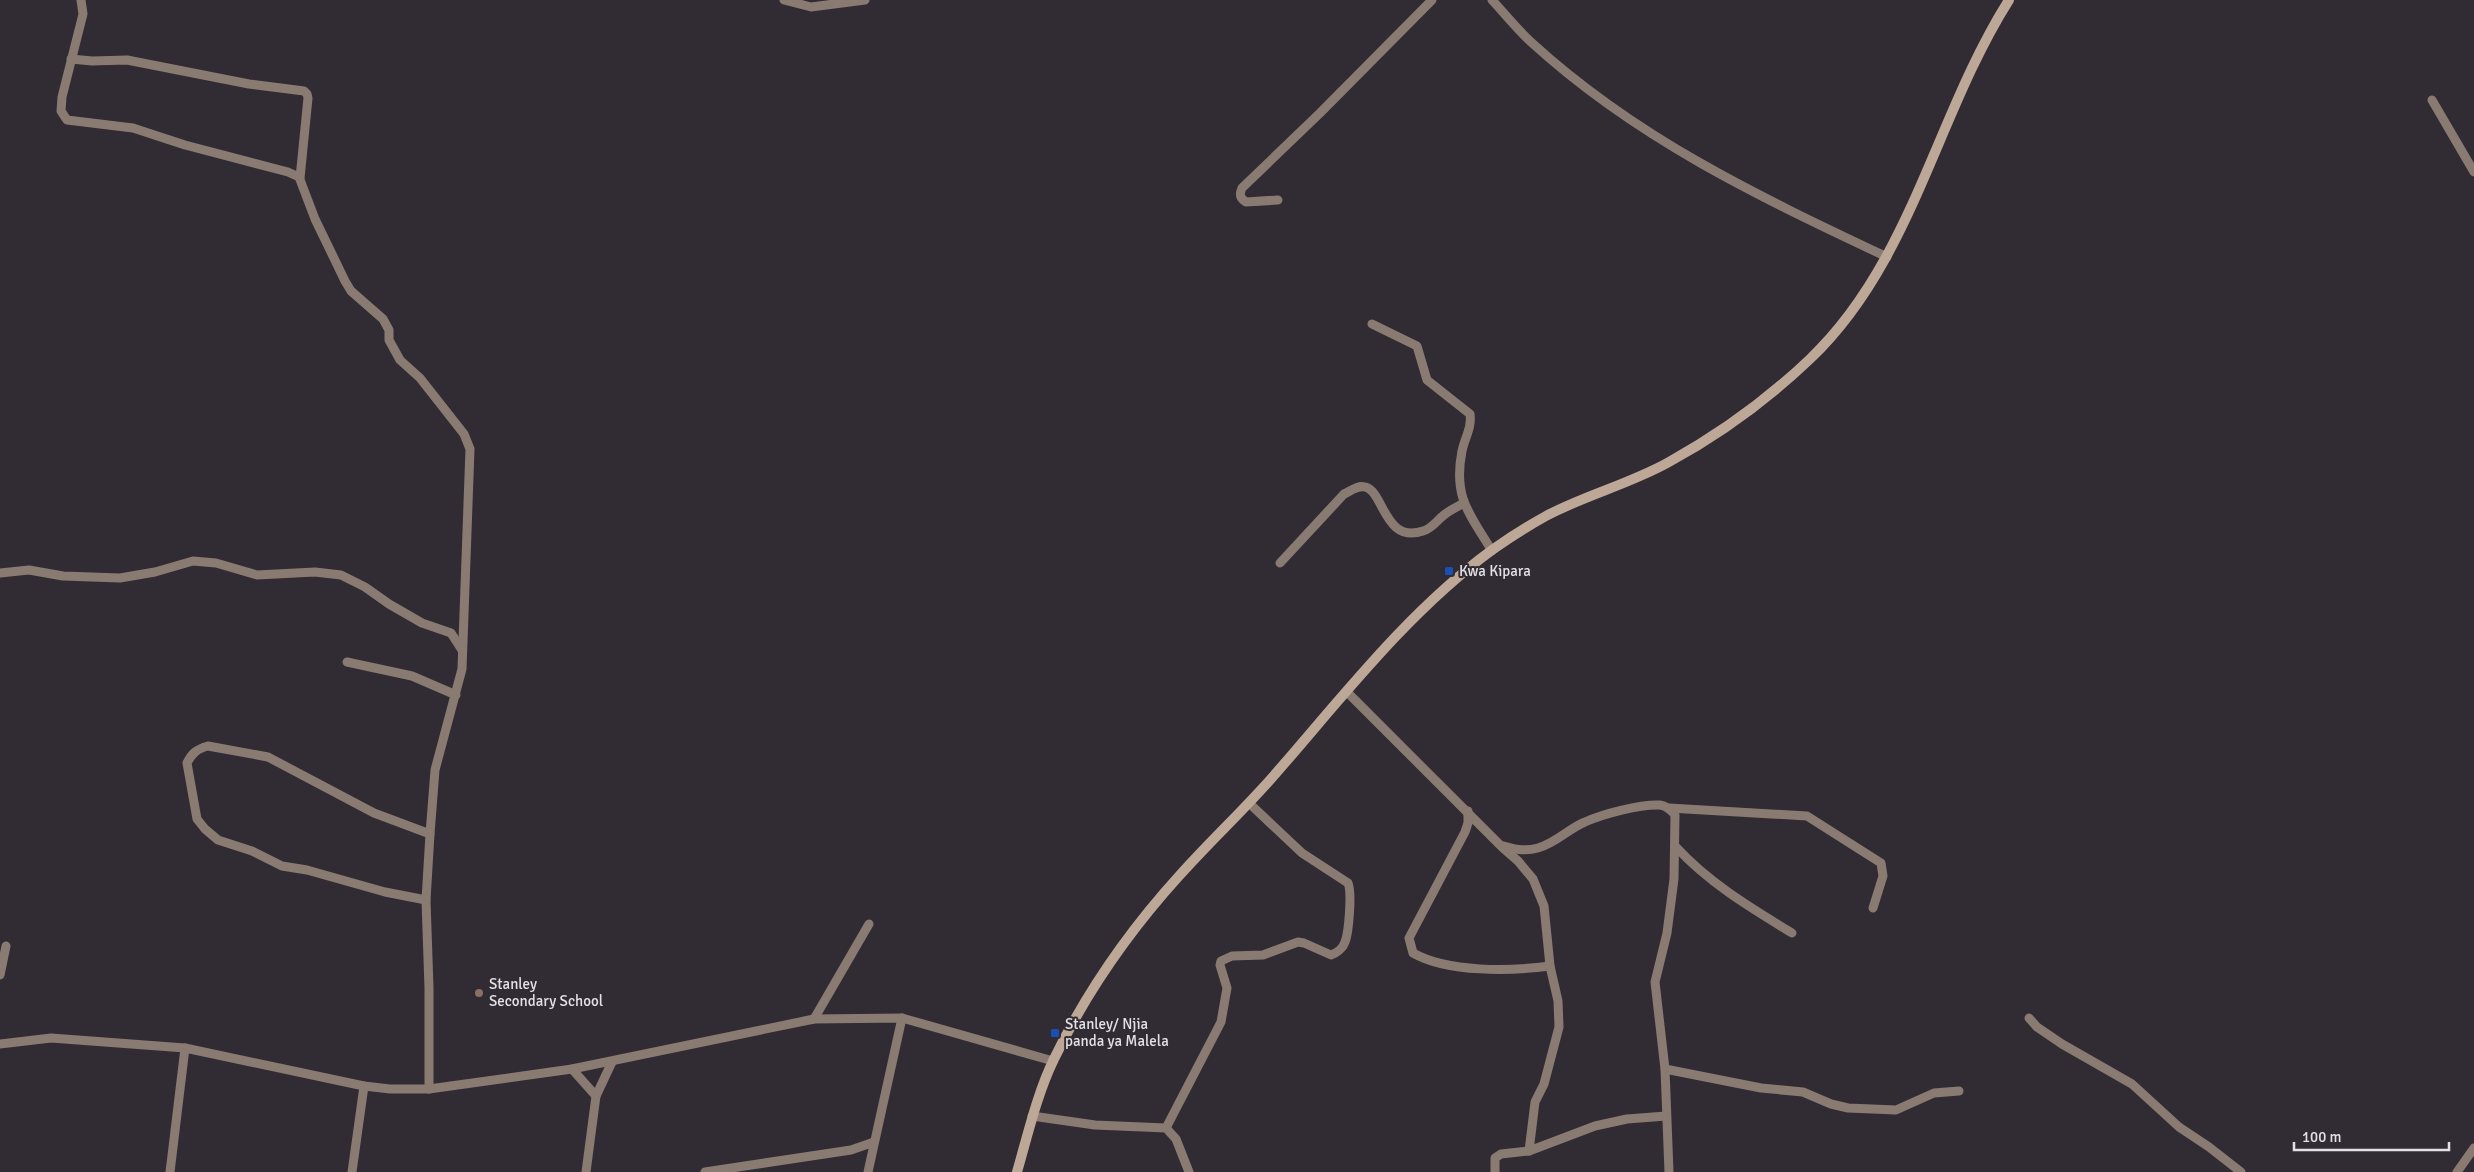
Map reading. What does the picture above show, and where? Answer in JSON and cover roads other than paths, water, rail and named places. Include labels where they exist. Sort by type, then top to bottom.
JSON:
[{"type":"main road","points":[[1017,1172],[1032,1116],[1053,1061],[1085,1003],[1125,942],[1179,876],[1250,804],[1347,692],[1428,604],[1492,551],[1546,516],[1667,463],[1726,427],[1812,357],[1857,304],[1887,256],[1964,85],[2009,0]]},
{"type":"street","points":[[81,0],[82,14],[62,97],[61,111],[67,120],[133,128],[185,145],[288,172],[300,178]]},
{"type":"street","points":[[784,0],[811,7],[865,0]]},
{"type":"street","points":[[1278,200],[1246,202],[1241,198],[1240,192],[1432,0]]},
{"type":"street","points":[[1492,0],[1530,41],[1608,106],[1644,131],[1707,169],[1887,256]]},
{"type":"street","points":[[71,59],[92,61],[127,60],[249,84],[304,90],[308,94],[308,98],[300,178],[315,219],[351,291],[383,319],[388,330],[389,340],[400,360],[420,378],[469,443],[462,670],[435,770],[430,834],[426,900],[430,988],[429,1089]]},
{"type":"street","points":[[2432,100],[2474,172]]},
{"type":"street","points":[[1372,324],[1418,346],[1427,380],[1470,414],[1471,428],[1464,440],[1458,473],[1464,503],[1492,551]]},
{"type":"street","points":[[1280,563],[1344,494],[1358,487],[1367,487],[1399,531],[1407,534],[1424,531],[1438,522],[1442,516],[1464,503]]},
{"type":"street","points":[[0,572],[29,570],[63,576],[120,578],[155,572],[193,561],[216,563],[256,575],[316,572],[341,575],[365,587],[389,604],[422,623],[451,633],[463,650]]},
{"type":"street","points":[[347,662],[412,676],[456,695]]},
{"type":"street","points":[[1347,692],[1534,879],[1544,906],[1550,966],[1558,1001],[1559,1027],[1544,1084],[1535,1102],[1529,1151]]},
{"type":"street","points":[[426,900],[385,892],[307,870],[282,866],[252,851],[218,840],[205,830],[198,819],[187,763],[191,756],[199,749],[208,746],[268,757],[374,813],[430,834]]},
{"type":"street","points":[[1166,1128],[1221,1022],[1226,988],[1220,965],[1222,961],[1232,956],[1263,955],[1298,942],[1331,955],[1341,949],[1345,941],[1350,887],[1348,882],[1302,852],[1250,804]]},
{"type":"street","points":[[1500,845],[1520,850],[1536,848],[1554,842],[1583,822],[1649,806],[1660,805],[1669,808],[1807,816],[1881,863],[1883,876],[1873,908]]},
{"type":"street","points":[[1669,808],[1675,816],[1676,847],[1667,933],[1654,982],[1665,1070],[1669,1172]]},
{"type":"street","points":[[1468,811],[1468,823],[1464,832],[1409,938],[1413,953],[1436,962],[1476,968],[1510,971],[1550,966]]},
{"type":"street","points":[[1676,847],[1690,863],[1738,899],[1792,933]]},
{"type":"street","points":[[814,1019],[869,924]]},
{"type":"street","points":[[0,975],[6,946]]},
{"type":"street","points":[[0,1044],[52,1038],[185,1048],[364,1086],[390,1089],[429,1089],[612,1062],[814,1019],[902,1018],[1053,1061]]},
{"type":"street","points":[[868,1172],[902,1018]]},
{"type":"street","points":[[2029,1018],[2037,1027],[2062,1044],[2132,1084],[2179,1128],[2209,1147],[2241,1172]]},
{"type":"street","points":[[170,1172],[185,1048]]},
{"type":"street","points":[[586,1172],[596,1096],[612,1062]]},
{"type":"street","points":[[572,1069],[596,1096]]},
{"type":"street","points":[[1665,1070],[1761,1088],[1803,1092],[1831,1104],[1848,1108],[1896,1110],[1934,1093],[1959,1091]]},
{"type":"street","points":[[352,1172],[364,1086]]},
{"type":"street","points":[[1032,1116],[1086,1124],[1166,1128],[1176,1139],[1188,1172]]},
{"type":"street","points":[[1495,1172],[1495,1158],[1497,1155],[1529,1151],[1595,1126],[1627,1119],[1666,1116]]},
{"type":"street","points":[[705,1172],[850,1150],[874,1142]]},
{"type":"street","points":[[2457,1172],[2474,1148]]},
{"type":"street","points":[[754,1172],[762,1162]]},
{"type":"place","name":"Kwa Kipara","points":[[1449,571]]},
{"type":"place","name":"Stanley Secondary School","points":[[479,993]]},
{"type":"place","name":"Stanley/ Njia panda ya Malela","points":[[1055,1033]]}]
